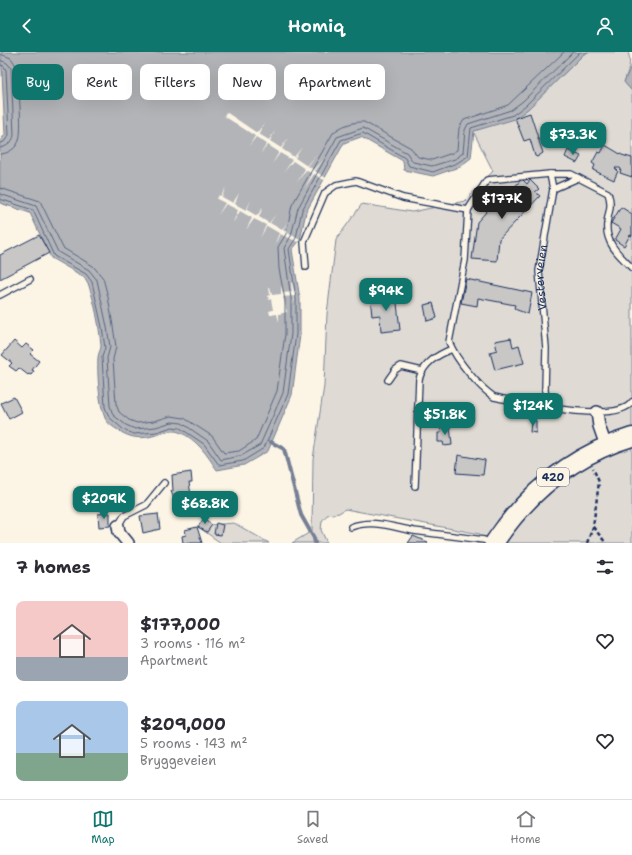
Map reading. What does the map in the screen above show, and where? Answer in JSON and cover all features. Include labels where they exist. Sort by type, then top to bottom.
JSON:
[{"type":"main road","name":"420","points":[[494,543],[513,517],[556,474],[579,459],[606,446],[632,437]]},
{"type":"street","points":[[597,412],[599,426],[606,446]]},
{"type":"street","points":[[118,526],[119,532],[128,543]]},
{"type":"lane","points":[[632,268],[619,256],[607,239],[607,224],[611,203],[608,193],[571,174],[550,174],[487,180],[468,210],[465,260],[449,342],[452,349],[481,386],[494,397],[572,411],[597,412],[620,410],[626,408],[632,402]]},
{"type":"lane","name":"Vesterveien","points":[[547,406],[545,390],[546,348],[539,271],[553,189],[550,174]]},
{"type":"lane","points":[[553,189],[578,178]]},
{"type":"lane","points":[[306,267],[304,242],[325,193],[336,185],[356,181],[403,198],[468,210]]},
{"type":"lane","points":[[0,295],[30,279]]},
{"type":"lane","points":[[415,486],[418,384],[422,371],[434,358],[452,349]]},
{"type":"lane","points":[[388,380],[395,370],[401,366],[422,371]]},
{"type":"lane","points":[[118,526],[124,516],[146,505],[164,483]]},
{"type":"lane","points":[[351,527],[362,523],[375,523],[484,540],[489,543]]},
{"type":"path","points":[[587,543],[593,527],[599,482],[593,467]]},
{"type":"path","points":[[593,527],[606,543]]},
{"type":"shaded area","points":[[588,52],[628,52],[630,60],[624,82],[632,91],[632,543],[476,543],[480,534],[345,509],[339,513],[327,515],[322,521],[321,530],[327,543],[292,543],[312,531],[313,459],[324,386],[327,314],[336,240],[362,204],[412,212],[465,201],[493,171],[473,131],[515,118],[529,108],[584,54]]},
{"type":"shaded area","points":[[234,523],[269,543],[221,543],[197,526]]},
{"type":"water","points":[[1,52],[588,52],[584,54],[529,108],[515,119],[474,131],[471,158],[459,167],[433,176],[404,170],[403,161],[361,137],[344,143],[306,212],[300,240],[292,250],[300,299],[300,335],[292,395],[268,451],[244,465],[217,470],[196,443],[179,432],[173,431],[153,436],[137,437],[128,435],[118,430],[110,425],[106,420],[101,405],[98,380],[98,356],[101,349],[99,330],[95,306],[88,283],[84,277],[51,258],[30,213],[0,203],[0,140],[5,135]]},
{"type":"water","points":[[632,64],[632,91],[624,82]]},
{"type":"pier","points":[[226,112],[257,133],[264,123],[259,134],[269,140],[275,131],[270,141],[281,148],[288,138],[282,149],[294,157],[302,147],[295,158],[307,166],[317,154],[308,166],[314,170],[324,159],[315,171],[326,178],[324,180],[314,174],[305,188],[312,174],[306,170],[297,182],[305,169],[293,161],[284,172],[292,160],[280,153],[272,164],[279,152],[268,145],[260,154],[267,144],[256,137],[249,146],[255,136],[224,116]]},
{"type":"pier","points":[[226,187],[222,197],[233,203],[239,193],[235,204],[246,210],[251,200],[247,210],[257,216],[263,207],[259,217],[269,223],[276,214],[270,223],[282,230],[288,221],[283,230],[300,240],[298,242],[280,234],[274,246],[279,233],[267,226],[260,238],[266,225],[254,219],[246,230],[252,218],[240,211],[233,223],[238,210],[226,204],[218,215],[225,203],[217,199],[219,195],[221,196]]},
{"type":"pier","points":[[291,283],[294,291],[296,291],[296,295],[294,296],[296,307],[293,296],[283,297],[287,312],[279,314],[279,322],[277,314],[270,315],[269,311],[273,310],[271,299],[269,300],[268,296],[270,295],[269,287],[272,295],[281,294],[281,285],[283,293],[292,292]]},
{"type":"building","points":[[530,113],[543,153],[537,157],[535,156],[530,139],[524,141],[515,118]]},
{"type":"building","points":[[605,145],[622,155],[632,158],[632,177],[620,173],[620,168],[615,168],[618,171],[614,180],[593,170],[595,165],[592,163],[598,152],[601,153]]},
{"type":"building","points":[[568,150],[581,156],[577,163],[565,157]]},
{"type":"building","points":[[522,179],[527,184],[530,180],[539,189],[535,192],[540,196],[499,239],[497,261],[472,259],[477,222],[495,202],[497,205]]},
{"type":"building","points":[[621,207],[632,214],[632,236],[630,235],[624,246],[615,240],[621,229],[611,223]]},
{"type":"building","points":[[39,235],[49,253],[0,279],[0,255]]},
{"type":"building","points":[[466,279],[532,293],[528,314],[514,308],[515,305],[478,298],[477,306],[461,303]]},
{"type":"building","points":[[396,294],[400,330],[381,332],[380,315],[372,316],[370,297]]},
{"type":"building","points":[[433,303],[437,318],[427,321],[424,305]]},
{"type":"building","points":[[511,338],[513,347],[519,345],[524,363],[495,370],[490,352],[497,350],[495,341]]},
{"type":"building","points":[[14,341],[22,348],[26,344],[34,350],[30,354],[39,361],[32,370],[34,371],[31,375],[28,375],[19,368],[16,371],[9,366],[12,363],[2,355]]},
{"type":"building","points":[[14,397],[22,412],[9,419],[1,403]]},
{"type":"building","points":[[531,420],[536,421],[536,433],[530,432]]},
{"type":"building","points":[[450,426],[452,445],[444,446],[443,442],[438,442],[438,433],[441,433],[440,427]]},
{"type":"building","points":[[458,455],[485,460],[483,475],[456,473]]},
{"type":"building","points":[[191,472],[192,482],[189,482],[192,502],[176,505],[171,491],[173,491],[172,475]]},
{"type":"building","points":[[110,513],[110,526],[99,527],[98,514]]},
{"type":"building","points":[[158,514],[160,529],[143,533],[140,516]]},
{"type":"building","points":[[204,518],[212,525],[207,532],[198,527]]},
{"type":"building","points":[[216,523],[223,525],[221,535],[214,534]]},
{"type":"building","points":[[197,527],[202,543],[183,543],[182,536],[186,535],[185,530]]},
{"type":"building","points":[[413,536],[428,542],[408,543]]},
{"type":"waterway","points":[[271,442],[284,449],[301,515],[314,538],[315,543]]}]
